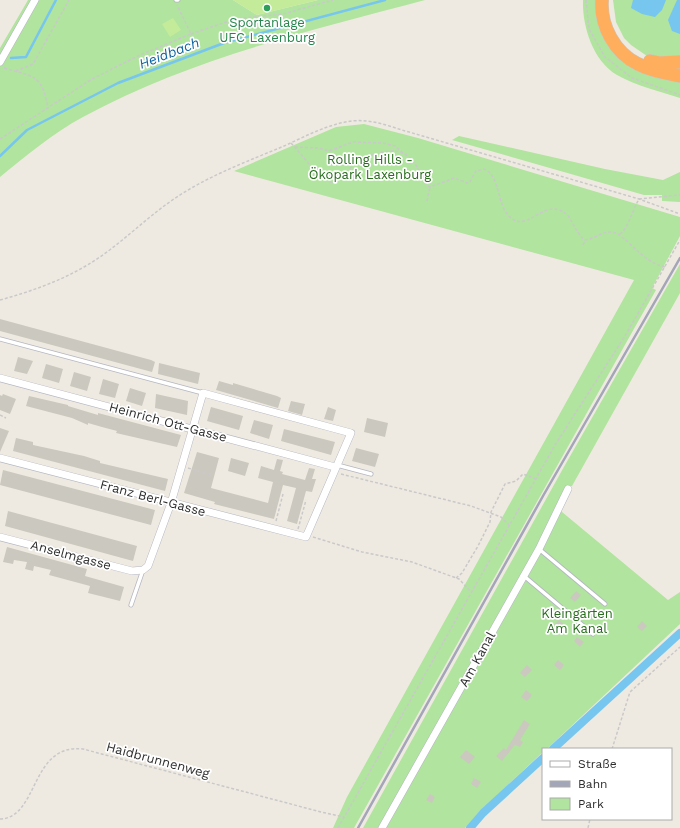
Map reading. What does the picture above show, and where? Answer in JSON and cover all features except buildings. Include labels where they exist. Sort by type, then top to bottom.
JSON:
[{"type":"highway","points":[[602,0],[602,11],[606,28],[621,51],[638,64],[680,76]]},
{"type":"highway","points":[[609,0],[609,11],[612,25],[621,41],[628,48],[646,59],[660,63],[680,62]]},
{"type":"street","points":[[0,62],[35,0]]},
{"type":"street","name":"Heinrich Ott-Gasse","points":[[0,378],[193,428],[335,468]]},
{"type":"street","points":[[143,570],[148,566],[171,503],[203,393],[351,433],[306,537]]},
{"type":"street","name":"Franz Berl-Gasse","points":[[0,458],[306,537]]},
{"type":"street","name":"Am Kanal","points":[[382,828],[539,549],[568,489]]},
{"type":"street","name":"Anselmgasse","points":[[0,537],[132,571],[143,570]]},
{"type":"lane","points":[[0,338],[203,393]]},
{"type":"lane","points":[[335,468],[371,474]]},
{"type":"lane","points":[[539,549],[605,604]]},
{"type":"lane","points":[[131,605],[143,570]]},
{"type":"lane","points":[[524,576],[593,634]]},
{"type":"path","points":[[16,72],[33,64],[69,0]]},
{"type":"path","points":[[177,0],[177,4],[191,34]]},
{"type":"path","points":[[0,139],[92,79],[140,55],[191,34],[235,19],[283,14],[333,0]]},
{"type":"path","points":[[586,0],[588,17]]},
{"type":"path","points":[[0,67],[16,72],[30,74],[39,81],[46,95],[48,108]]},
{"type":"path","points":[[0,300],[50,284],[75,272],[116,246],[173,200],[201,183],[332,126],[353,121],[367,121],[639,199],[680,214]]},
{"type":"path","points":[[295,148],[318,148],[329,151],[353,142],[383,143],[395,146],[416,164],[430,187],[427,201]]},
{"type":"path","points":[[291,143],[321,178],[331,182],[339,180],[349,169],[361,160],[387,152],[397,151],[404,153]]},
{"type":"path","points":[[470,186],[470,182],[476,171],[484,169],[488,171],[494,180],[503,207],[510,218],[521,222],[553,209],[561,211],[568,215],[578,233],[585,240],[591,240],[607,232],[619,234],[645,259],[659,266],[665,267]]},
{"type":"path","points":[[430,187],[454,178],[463,183],[470,182]]},
{"type":"path","points":[[639,199],[680,195]]},
{"type":"path","points":[[619,234],[627,226],[632,210],[639,199]]},
{"type":"path","points":[[583,245],[585,240]]},
{"type":"path","points":[[338,828],[555,445],[625,336],[680,240]]},
{"type":"path","points":[[0,415],[6,418]]},
{"type":"path","points":[[181,466],[211,475]]},
{"type":"path","points":[[335,468],[490,512],[501,517],[509,526]]},
{"type":"path","points":[[456,578],[462,573],[478,546],[490,522],[490,512],[505,484],[516,481],[523,474],[536,479]]},
{"type":"path","points":[[274,529],[283,494]]},
{"type":"path","points":[[296,534],[300,526],[306,500]]},
{"type":"path","points":[[306,537],[312,537],[362,552],[412,562],[456,578],[466,585],[471,592]]},
{"type":"path","points":[[612,748],[630,692],[680,647]]},
{"type":"path","name":"Haidbrunnenweg","points":[[0,819],[9,818],[19,810],[49,760],[61,750],[71,748],[83,749],[344,817]]},
{"type":"green space","points":[[28,0],[233,0],[257,15],[318,0],[425,0],[251,48],[165,79],[124,97],[72,123],[40,145],[0,177],[0,48]]},
{"type":"green space","name":"Sportanlage UFC Laxenburg","points":[[233,0],[318,0],[257,15]]},
{"type":"green space","points":[[583,0],[598,0],[607,39],[680,80],[680,98],[648,88],[617,75],[601,61],[595,52],[587,31],[583,10]]},
{"type":"green space","points":[[613,0],[680,0],[680,58],[647,56],[631,45],[624,38],[616,22]]},
{"type":"green space","points":[[173,18],[181,30],[170,37],[162,24]]},
{"type":"green space","name":"Rolling Hills - Ökopark Laxenburg","points":[[364,124],[418,138],[680,217],[680,236],[652,288],[656,290],[354,828],[333,828],[347,797],[634,280],[234,171],[336,127]]},
{"type":"green space","points":[[459,136],[605,169],[663,180],[680,172],[680,202],[662,201],[662,195],[644,195],[452,140]]},
{"type":"green space","name":"Kleingärten Am Kanal","points":[[680,264],[680,293],[572,486],[567,487],[556,507],[668,600],[680,592],[680,624],[548,748],[542,748],[542,753],[480,811],[465,828],[363,828],[565,465]]},
{"type":"water","points":[[633,0],[666,0],[662,10],[655,17],[642,14],[631,8]]},
{"type":"water","points":[[677,0],[680,0],[680,34],[672,31],[668,20]]},
{"type":"waterway","points":[[11,58],[26,57],[56,0]]},
{"type":"waterway","name":"Heidbach","points":[[0,156],[27,130],[118,83],[224,43],[385,0]]},
{"type":"waterway","points":[[554,748],[680,633]]},
{"type":"waterway","points":[[470,828],[483,813],[542,759]]},
{"type":"railway","points":[[358,828],[543,496],[680,258]]},
{"type":"place","name":"Sportanlage UFC Laxenburg","points":[[267,8]]}]
